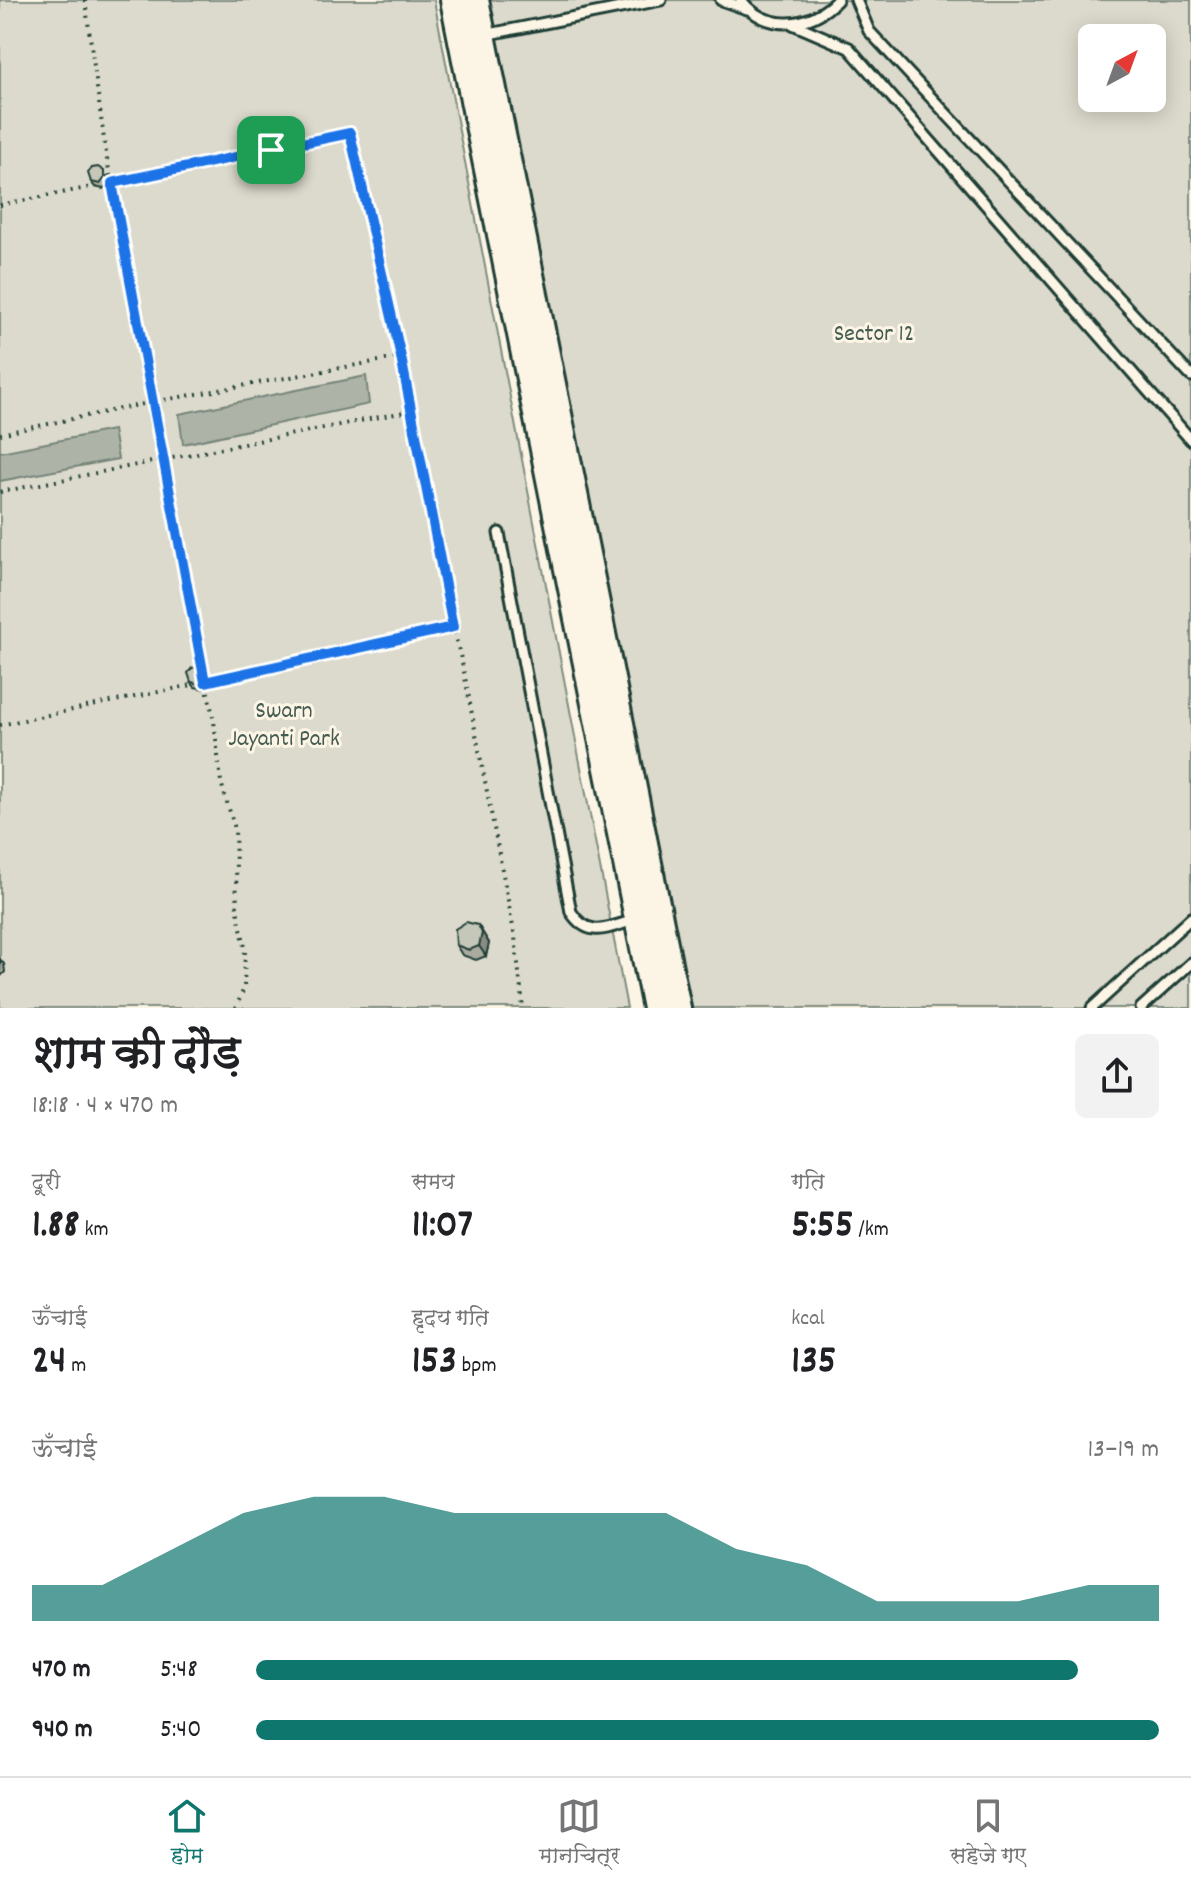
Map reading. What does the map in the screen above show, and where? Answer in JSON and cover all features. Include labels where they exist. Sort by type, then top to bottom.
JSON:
[{"type":"street","points":[[468,1],[472,37],[648,917],[656,1008]]},
{"type":"street","points":[[648,917],[677,1008]]},
{"type":"lane","points":[[472,37],[661,0]]},
{"type":"lane","points":[[721,0],[744,4],[768,21],[793,24],[849,48],[1191,440]]},
{"type":"lane","points":[[793,24],[819,16],[837,0]]},
{"type":"lane","points":[[856,0],[869,31],[1191,376]]},
{"type":"lane","points":[[499,533],[571,912],[580,925],[592,931],[648,917]]},
{"type":"lane","points":[[1092,1008],[1191,918]]},
{"type":"lane","points":[[1141,1008],[1191,963]]},
{"type":"path","points":[[85,0],[112,183],[214,721],[221,782],[235,829],[237,909],[245,947],[244,988],[236,1008]]},
{"type":"path","points":[[0,205],[350,133],[401,357],[463,667],[515,937],[523,1008]]},
{"type":"path","points":[[0,434],[153,402],[401,357]]},
{"type":"path","points":[[0,492],[410,411]]},
{"type":"path","points":[[0,725],[453,627]]},
{"type":"green space","name":"Swarn Jayanti Park","points":[[0,0],[434,0],[627,1008],[0,1008]]},
{"type":"green space","name":"Sector 12","points":[[484,0],[1191,0],[1191,1008],[683,1008]]},
{"type":"shaded area","points":[[366,376],[369,404],[183,444],[179,414]]},
{"type":"shaded area","points":[[113,430],[118,459],[0,481],[0,452]]},
{"type":"building","points":[[98,167],[104,171],[100,184],[91,182],[88,173]]},
{"type":"building","points":[[198,667],[204,671],[205,679],[200,684],[191,682],[188,673]]},
{"type":"building","points":[[466,922],[478,925],[482,933],[479,946],[469,950],[456,945],[455,929]]},
{"type":"route","points":[[350,133],[401,357],[453,627],[205,682],[112,183],[271,150],[350,133]]}]
